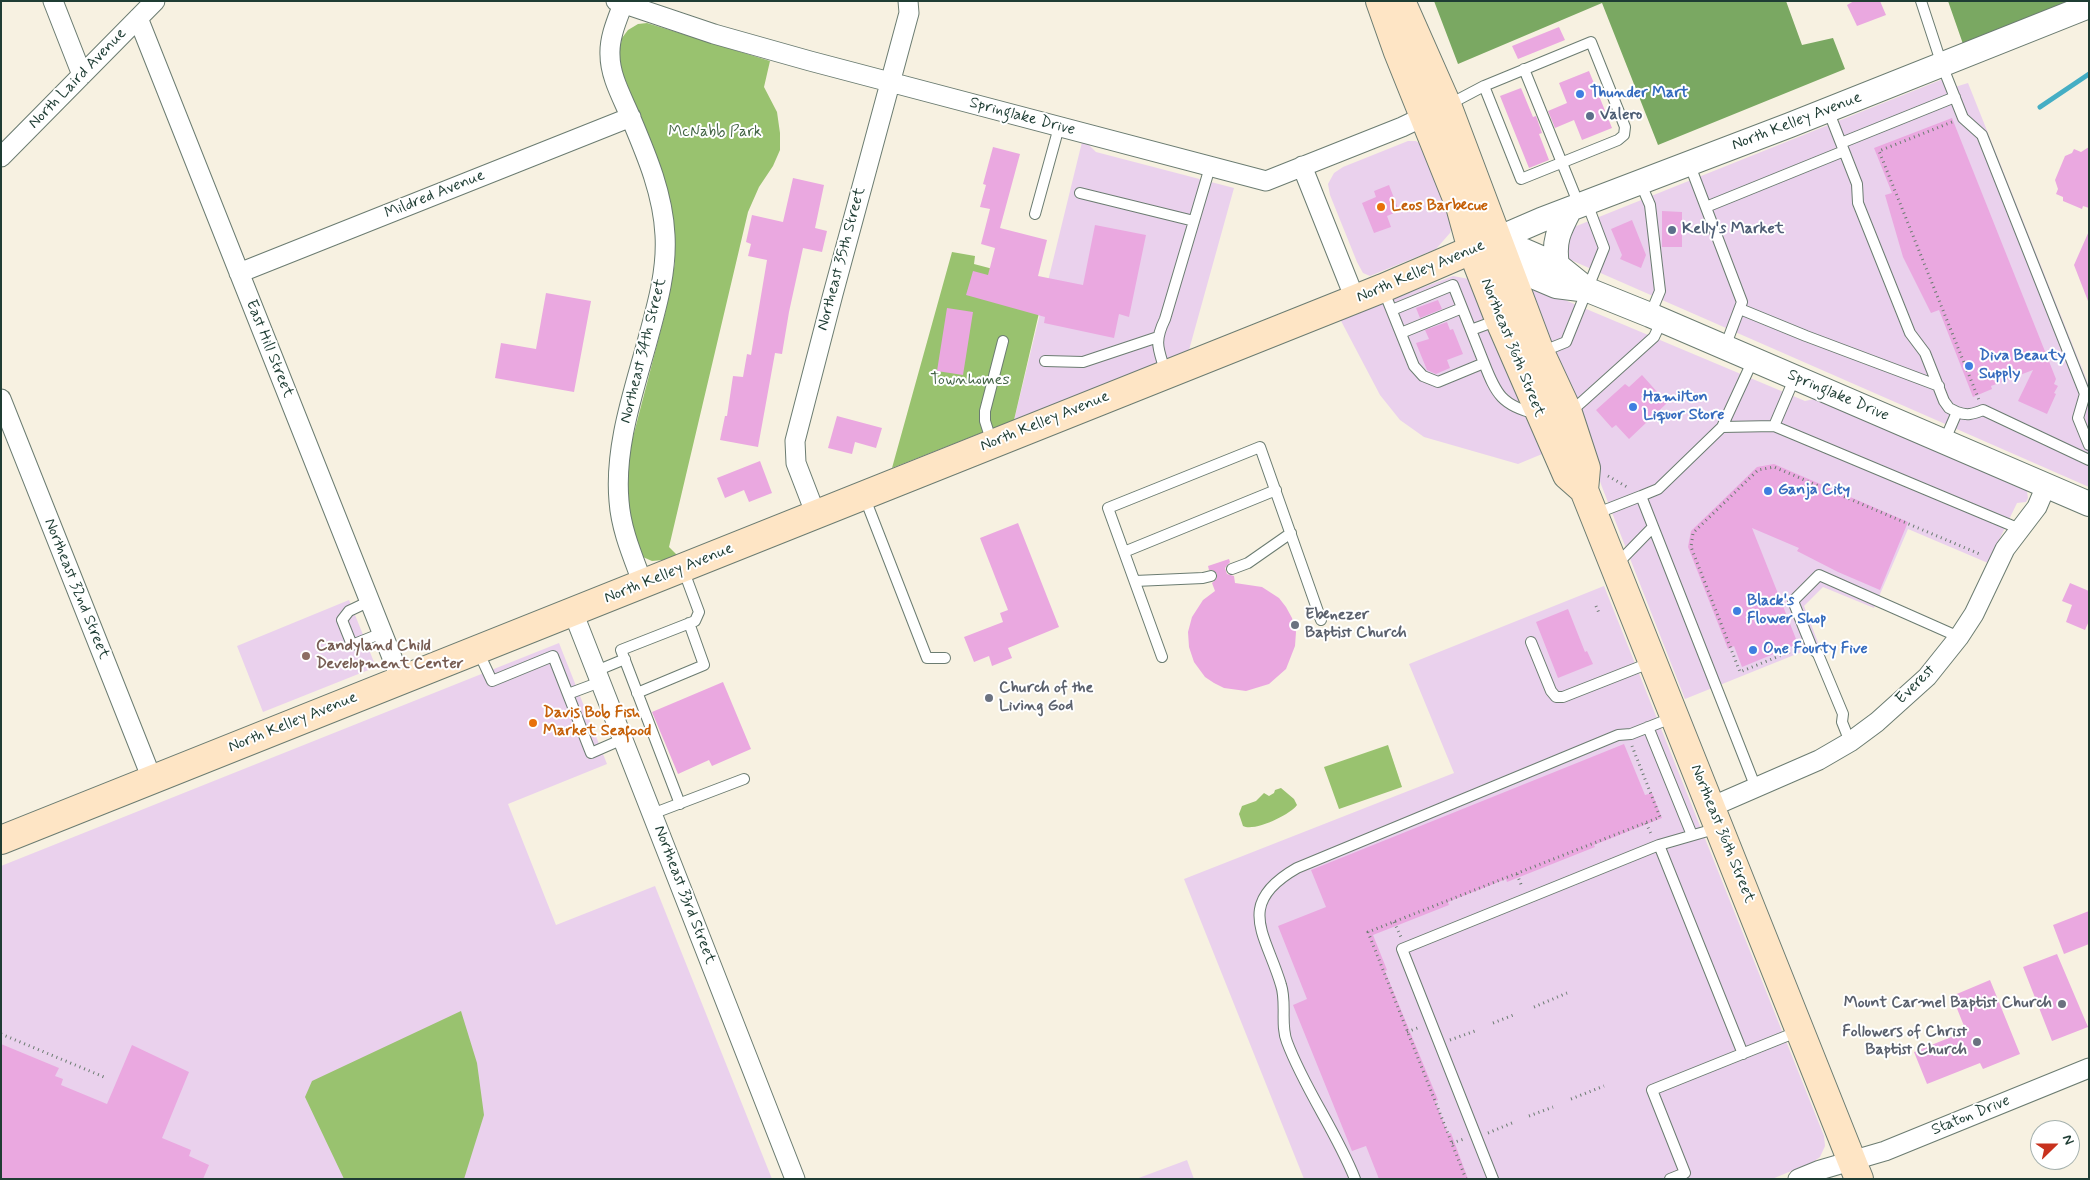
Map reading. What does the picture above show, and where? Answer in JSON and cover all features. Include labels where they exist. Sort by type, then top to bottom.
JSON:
[{"type":"main road","name":"Northeast 36th Street","points":[[1380,1],[1398,52],[1436,111],[1497,240],[1540,352],[1553,412]]},
{"type":"main road","name":"Northeast 36th Street","points":[[1402,1],[1436,111],[1472,250],[1499,319],[1586,468],[1589,502],[1856,1170]]},
{"type":"main road","name":"North Kelley Avenue","points":[[1,840],[1355,299],[1387,299],[1472,250],[1497,240]]},
{"type":"street","points":[[53,1],[82,75]]},
{"type":"street","name":"North Laird Avenue","points":[[1,157],[155,1]]},
{"type":"street","name":"Northeast 35th Street","points":[[816,515],[796,463],[795,441],[909,13],[908,1]]},
{"type":"street","name":"Springlake Drive","points":[[619,2],[714,34],[1266,181],[1436,111]]},
{"type":"street","name":"Northeast 34th Street","points":[[619,2],[610,55],[615,79],[658,192],[665,236],[663,273],[657,306],[620,450],[618,477],[620,515],[643,584]]},
{"type":"street","name":"North Kelley Avenue","points":[[1497,240],[2089,6]]},
{"type":"street","name":"East Hill Street","points":[[138,18],[401,680]]},
{"type":"street","name":"Mildred Avenue","points":[[239,273],[631,117]]},
{"type":"street","points":[[1302,166],[1355,299]]},
{"type":"street","points":[[1557,265],[1555,252],[1557,234],[1579,206]]},
{"type":"street","name":"Springlake Drive","points":[[1497,240],[1557,265],[1588,290]]},
{"type":"street","name":"Springlake Drive","points":[[1472,250],[1556,286],[1588,290],[2089,504]]},
{"type":"street","name":"Northeast 32nd Street","points":[[1,399],[152,779]]},
{"type":"street","name":"Everest","points":[[1715,817],[1756,788],[1818,760],[1850,742],[1877,722],[1926,677],[1959,637],[1974,614],[2005,548],[2038,507],[2046,486]]},
{"type":"street","name":"Northeast 33rd Street","points":[[573,612],[795,1179]]},
{"type":"street","name":"Staton Drive","points":[[1798,1179],[1856,1170],[1885,1151],[2089,1068]]},
{"type":"lane","points":[[1921,1],[1942,65],[1963,118],[1982,136],[2085,394],[2078,418],[2089,444]]},
{"type":"lane","points":[[1436,111],[1484,86],[1591,42],[1625,127],[1624,135],[1618,140],[1522,179],[1484,86]]},
{"type":"lane","points":[[1524,69],[1579,206],[1604,248],[1566,342],[1540,352]]},
{"type":"lane","points":[[1706,207],[1955,97]]},
{"type":"lane","points":[[1828,110],[1857,184],[1858,203],[1906,324],[1910,333],[1925,353],[1949,408],[1964,415],[1983,410],[2089,460]]},
{"type":"lane","points":[[1035,214],[1059,127]]},
{"type":"lane","points":[[1689,163],[1742,302],[1725,347]]},
{"type":"lane","points":[[1166,374],[1157,342],[1158,337],[1210,167]]},
{"type":"lane","points":[[1484,363],[1438,382],[1423,376],[1414,366],[1387,299],[1453,285],[1471,330],[1484,363],[1495,391],[1518,410],[1553,412],[1576,407],[1654,337],[1660,291],[1650,205],[1640,182]]},
{"type":"lane","points":[[1080,193],[1194,221]]},
{"type":"lane","points":[[1401,333],[1462,308]]},
{"type":"lane","points":[[1740,309],[1938,386]]},
{"type":"lane","points":[[1471,330],[1499,319]]},
{"type":"lane","points":[[1045,361],[1083,362],[1158,337]]},
{"type":"lane","points":[[992,444],[984,411],[1003,341]]},
{"type":"lane","points":[[1589,502],[1641,496],[1658,489],[1722,427],[1753,360]]},
{"type":"lane","points":[[1774,426],[1795,378]]},
{"type":"lane","points":[[1944,442],[1957,412]]},
{"type":"lane","points":[[1722,427],[1774,426],[2020,529]]},
{"type":"lane","points":[[1162,657],[1108,508],[1260,447],[1322,620]]},
{"type":"lane","points":[[1124,552],[1276,490]]},
{"type":"lane","points":[[863,496],[927,658],[946,658]]},
{"type":"lane","points":[[1641,496],[1756,788]]},
{"type":"lane","points":[[1614,567],[1653,527]]},
{"type":"lane","points":[[1232,569],[1248,563],[1291,533]]},
{"type":"lane","points":[[680,804],[621,650],[695,621],[699,612],[682,568]]},
{"type":"lane","points":[[1135,581],[1211,576]]},
{"type":"lane","points":[[1850,742],[1842,722],[1843,714],[1818,654],[1810,644],[1793,601],[1820,576],[1959,637]]},
{"type":"lane","points":[[370,601],[349,611],[342,620],[352,645],[382,633]]},
{"type":"lane","points":[[637,693],[704,665],[689,623]]},
{"type":"lane","points":[[1531,642],[1551,691],[1556,697],[1564,697],[1653,661]]},
{"type":"lane","points":[[477,650],[492,681],[553,656],[591,753],[623,739]]},
{"type":"lane","points":[[568,694],[625,660]]},
{"type":"lane","points":[[1355,1179],[1345,1154],[1299,1071],[1285,1039],[1282,987],[1258,921],[1260,908],[1269,889],[1280,877],[1297,868],[1618,735],[1648,727],[1675,716]]},
{"type":"lane","points":[[1648,727],[1692,835]]},
{"type":"lane","points":[[652,814],[744,779]]},
{"type":"lane","points":[[1493,1179],[1402,949],[1660,845],[1692,835],[1715,817]]},
{"type":"lane","points":[[1660,845],[1743,1054]]},
{"type":"lane","points":[[1675,1178],[1685,1173],[1652,1090],[1800,1031]]},
{"type":"path","points":[[1963,118],[1879,151],[1979,400]]},
{"type":"path","points":[[1810,644],[1740,672],[1691,547],[1693,533],[1758,470],[1774,467],[1982,555]]},
{"type":"path","points":[[1608,476],[1641,496]]},
{"type":"path","points":[[1596,606],[1599,613]]},
{"type":"path","points":[[1466,1179],[1368,932],[1660,817],[1627,734]]},
{"type":"path","points":[[1534,1007],[1567,994]]},
{"type":"path","points":[[1493,1023],[1516,1014]]},
{"type":"path","points":[[1450,1040],[1475,1031]]},
{"type":"path","points":[[1,1034],[104,1078]]},
{"type":"path","points":[[1571,1100],[1604,1086]]},
{"type":"path","points":[[1529,1116],[1554,1107]]},
{"type":"path","points":[[1488,1133],[1512,1123]]},
{"type":"path","points":[[1452,1143],[1469,1137]]},
{"type":"shaded area","points":[[1943,79],[1955,87],[1968,83],[2089,386],[2089,487],[1564,257],[1569,229]]},
{"type":"shaded area","points":[[1408,141],[1416,141],[1422,145],[1450,216],[1452,225],[1450,233],[1436,249],[1370,276],[1363,273],[1357,262],[1330,195],[1328,184],[1334,173],[1343,167]]},
{"type":"shaded area","points":[[1082,142],[1089,145],[1096,152],[1234,188],[1189,350],[1014,420]]},
{"type":"shaded area","points":[[1453,276],[1469,279],[1547,452],[1518,464],[1424,437],[1400,420],[1380,395],[1340,319]]},
{"type":"shaded area","points":[[1534,287],[1805,401],[1814,399],[2024,488],[2027,491],[2028,498],[2026,502],[2017,503],[1988,563],[1908,529],[1874,608],[1823,587],[1804,606],[1819,645],[1685,699],[1602,487],[1569,392],[1529,288]]},
{"type":"shaded area","points":[[1604,586],[1824,1136],[1825,1146],[1820,1157],[1813,1162],[1772,1179],[1304,1179],[1184,879],[1454,773],[1409,664]]},
{"type":"shaded area","name":"Candyland Child Development Center","points":[[349,600],[376,667],[263,712],[237,646]]},
{"type":"shaded area","points":[[559,643],[607,764],[508,804],[556,925],[655,886],[772,1179],[1,1179],[1,866]]},
{"type":"shaded area","points":[[1187,1160],[1194,1179],[1136,1179]]},
{"type":"green space","points":[[1434,1],[1786,1],[1802,45],[1833,38],[1845,69],[1658,145],[1602,3],[1458,64]]},
{"type":"green space","points":[[1948,1],[2068,1],[1963,44]]},
{"type":"green space","name":"McNabb Park","points":[[647,23],[770,61],[764,87],[777,112],[780,133],[780,150],[773,166],[759,187],[748,212],[669,547],[677,555],[663,560],[652,561],[643,557],[637,548],[626,496],[627,460],[665,314],[675,263],[675,237],[671,213],[652,147],[621,69],[619,54],[622,38],[628,30],[638,24]]},
{"type":"green space","name":"Townhomes","points":[[952,252],[975,256],[974,264],[1046,283],[1014,420],[892,468]]},
{"type":"green space","points":[[1388,745],[1402,787],[1339,809],[1324,767]]},
{"type":"green space","points":[[1281,788],[1294,799],[1297,805],[1293,809],[1272,822],[1255,827],[1243,826],[1239,814],[1242,806],[1256,801],[1264,793],[1269,796],[1275,790]]},
{"type":"green space","points":[[461,1011],[477,1063],[484,1115],[464,1179],[344,1179],[305,1097],[312,1081]]},
{"type":"building","points":[[1854,1],[1880,1],[1886,15],[1857,26],[1847,5]]},
{"type":"building","points":[[1559,27],[1565,40],[1518,59],[1512,46]]},
{"type":"building","points":[[1589,71],[1612,128],[1582,140],[1574,120],[1555,128],[1548,111],[1567,103],[1559,83]]},
{"type":"building","points":[[1521,88],[1533,117],[1536,116],[1542,133],[1539,134],[1549,160],[1529,168],[1500,96]]},
{"type":"building","points":[[1952,118],[2056,379],[2054,384],[2058,386],[2054,393],[2056,394],[2047,414],[2018,401],[2033,370],[1991,386],[1992,389],[1973,397],[1939,310],[1931,313],[1903,257],[1885,195],[1892,193],[1874,148]]},
{"type":"building","points":[[993,147],[1020,154],[1000,228],[1047,240],[1038,276],[1083,285],[1095,225],[1146,235],[1129,317],[1119,314],[1114,338],[1044,323],[1045,317],[966,295],[973,271],[988,275],[995,248],[981,244],[990,209],[980,207],[986,185],[983,184]]},
{"type":"building","points":[[2089,147],[2089,208],[2083,206],[2082,209],[2063,201],[2063,197],[2056,194],[2058,189],[2055,180],[2065,156],[2072,153],[2074,149],[2081,152]]},
{"type":"building","points":[[793,178],[824,185],[815,228],[827,231],[822,252],[803,248],[782,354],[775,353],[758,447],[720,440],[725,416],[727,416],[733,376],[743,377],[747,354],[751,355],[767,260],[748,256],[751,244],[746,242],[752,215],[783,222]]},
{"type":"building","name":"Leos Barbecue","points":[[1389,185],[1399,211],[1387,216],[1391,227],[1374,233],[1362,203],[1376,197],[1374,191]]},
{"type":"building","points":[[1662,211],[1682,212],[1682,247],[1662,247]]},
{"type":"building","points":[[1632,220],[1646,255],[1641,268],[1620,259],[1622,255],[1611,229]]},
{"type":"building","points":[[2089,231],[2089,301],[2088,301],[2074,265]]},
{"type":"building","points":[[546,293],[591,301],[574,392],[495,378],[501,343],[536,349]]},
{"type":"building","points":[[1438,300],[1442,309],[1420,318],[1416,308]]},
{"type":"building","points":[[947,308],[973,312],[963,375],[937,371]]},
{"type":"building","points":[[1447,322],[1450,330],[1453,329],[1463,354],[1447,360],[1450,368],[1436,374],[1427,370],[1416,343],[1429,339],[1425,330]]},
{"type":"building","points":[[1642,375],[1667,403],[1629,439],[1616,425],[1612,428],[1596,410],[1625,384],[1629,387]]},
{"type":"building","points":[[837,416],[882,428],[876,448],[855,442],[852,454],[828,448]]},
{"type":"building","points":[[760,461],[772,493],[749,502],[744,490],[725,498],[717,478]]},
{"type":"building","points":[[1774,464],[1908,522],[1880,590],[1838,572],[1797,551],[1799,548],[1752,528],[1798,644],[1742,667],[1734,646],[1728,649],[1688,547],[1691,531],[1757,467]]},
{"type":"building","points":[[1018,523],[1059,627],[1008,648],[1012,658],[992,666],[989,656],[974,662],[964,637],[1003,622],[1000,613],[1008,610],[980,538]]},
{"type":"building","points":[[1229,559],[1230,562],[1225,568],[1227,574],[1234,576],[1235,583],[1262,587],[1279,598],[1292,618],[1296,632],[1295,646],[1286,669],[1269,684],[1246,691],[1224,688],[1205,677],[1194,662],[1189,647],[1188,632],[1192,617],[1203,600],[1215,591],[1212,583],[1217,578],[1217,574],[1213,570],[1209,570],[1208,566]]},
{"type":"building","points":[[2070,583],[2089,591],[2089,621],[2085,630],[2066,622],[2072,605],[2062,601]]},
{"type":"building","points":[[1568,609],[1585,652],[1587,651],[1593,664],[1558,678],[1536,622]]},
{"type":"building","points":[[723,682],[751,749],[712,766],[709,760],[678,774],[652,712]]},
{"type":"building","points":[[1624,744],[1645,795],[1652,793],[1662,818],[1507,882],[1506,879],[1448,902],[1449,905],[1373,935],[1387,970],[1385,971],[1438,1100],[1435,1101],[1448,1134],[1451,1133],[1468,1179],[1379,1179],[1366,1146],[1352,1151],[1293,1005],[1307,999],[1278,926],[1326,907],[1311,870]]},
{"type":"building","points":[[2089,911],[2089,944],[2064,954],[2053,925]]},
{"type":"building","points":[[2057,954],[2088,1027],[2052,1041],[2023,967]]},
{"type":"building","name":"Followers of Christ Baptist Church","points":[[1990,980],[2020,1054],[1983,1069],[1980,1063],[1927,1084],[1914,1052],[1966,1031],[1952,996]]},
{"type":"building","points":[[1,1044],[59,1068],[55,1076],[63,1079],[61,1085],[107,1104],[132,1045],[189,1072],[162,1138],[191,1150],[189,1156],[209,1165],[203,1179],[1,1179]]},
{"type":"waterway","points":[[2040,107],[2089,74]]},
{"type":"place","name":"Thunder Mart","points":[[1580,94]]},
{"type":"place","name":"Valero","points":[[1590,116]]},
{"type":"place","name":"Leos Barbecue","points":[[1381,207]]},
{"type":"place","name":"Kelly's Market","points":[[1672,230]]},
{"type":"place","name":"Diva Beauty Supply","points":[[1969,366]]},
{"type":"place","name":"Hamilton Liquor Store","points":[[1633,407]]},
{"type":"place","name":"Ganja City","points":[[1768,491]]},
{"type":"place","name":"Black's Flower Shop","points":[[1737,611]]},
{"type":"place","name":"Ebenezer Baptist Church","points":[[1295,625]]},
{"type":"place","name":"One Fourty Five","points":[[1753,650]]},
{"type":"place","name":"Candyland Child Development Center","points":[[306,656]]},
{"type":"place","name":"Church of the Living God","points":[[989,698]]},
{"type":"place","name":"Davis Bob Fish Market Seafood","points":[[533,723]]},
{"type":"place","name":"Mount Carmel Baptist Church","points":[[2062,1004]]},
{"type":"place","name":"Followers of Christ Baptist Church","points":[[1977,1042]]}]
